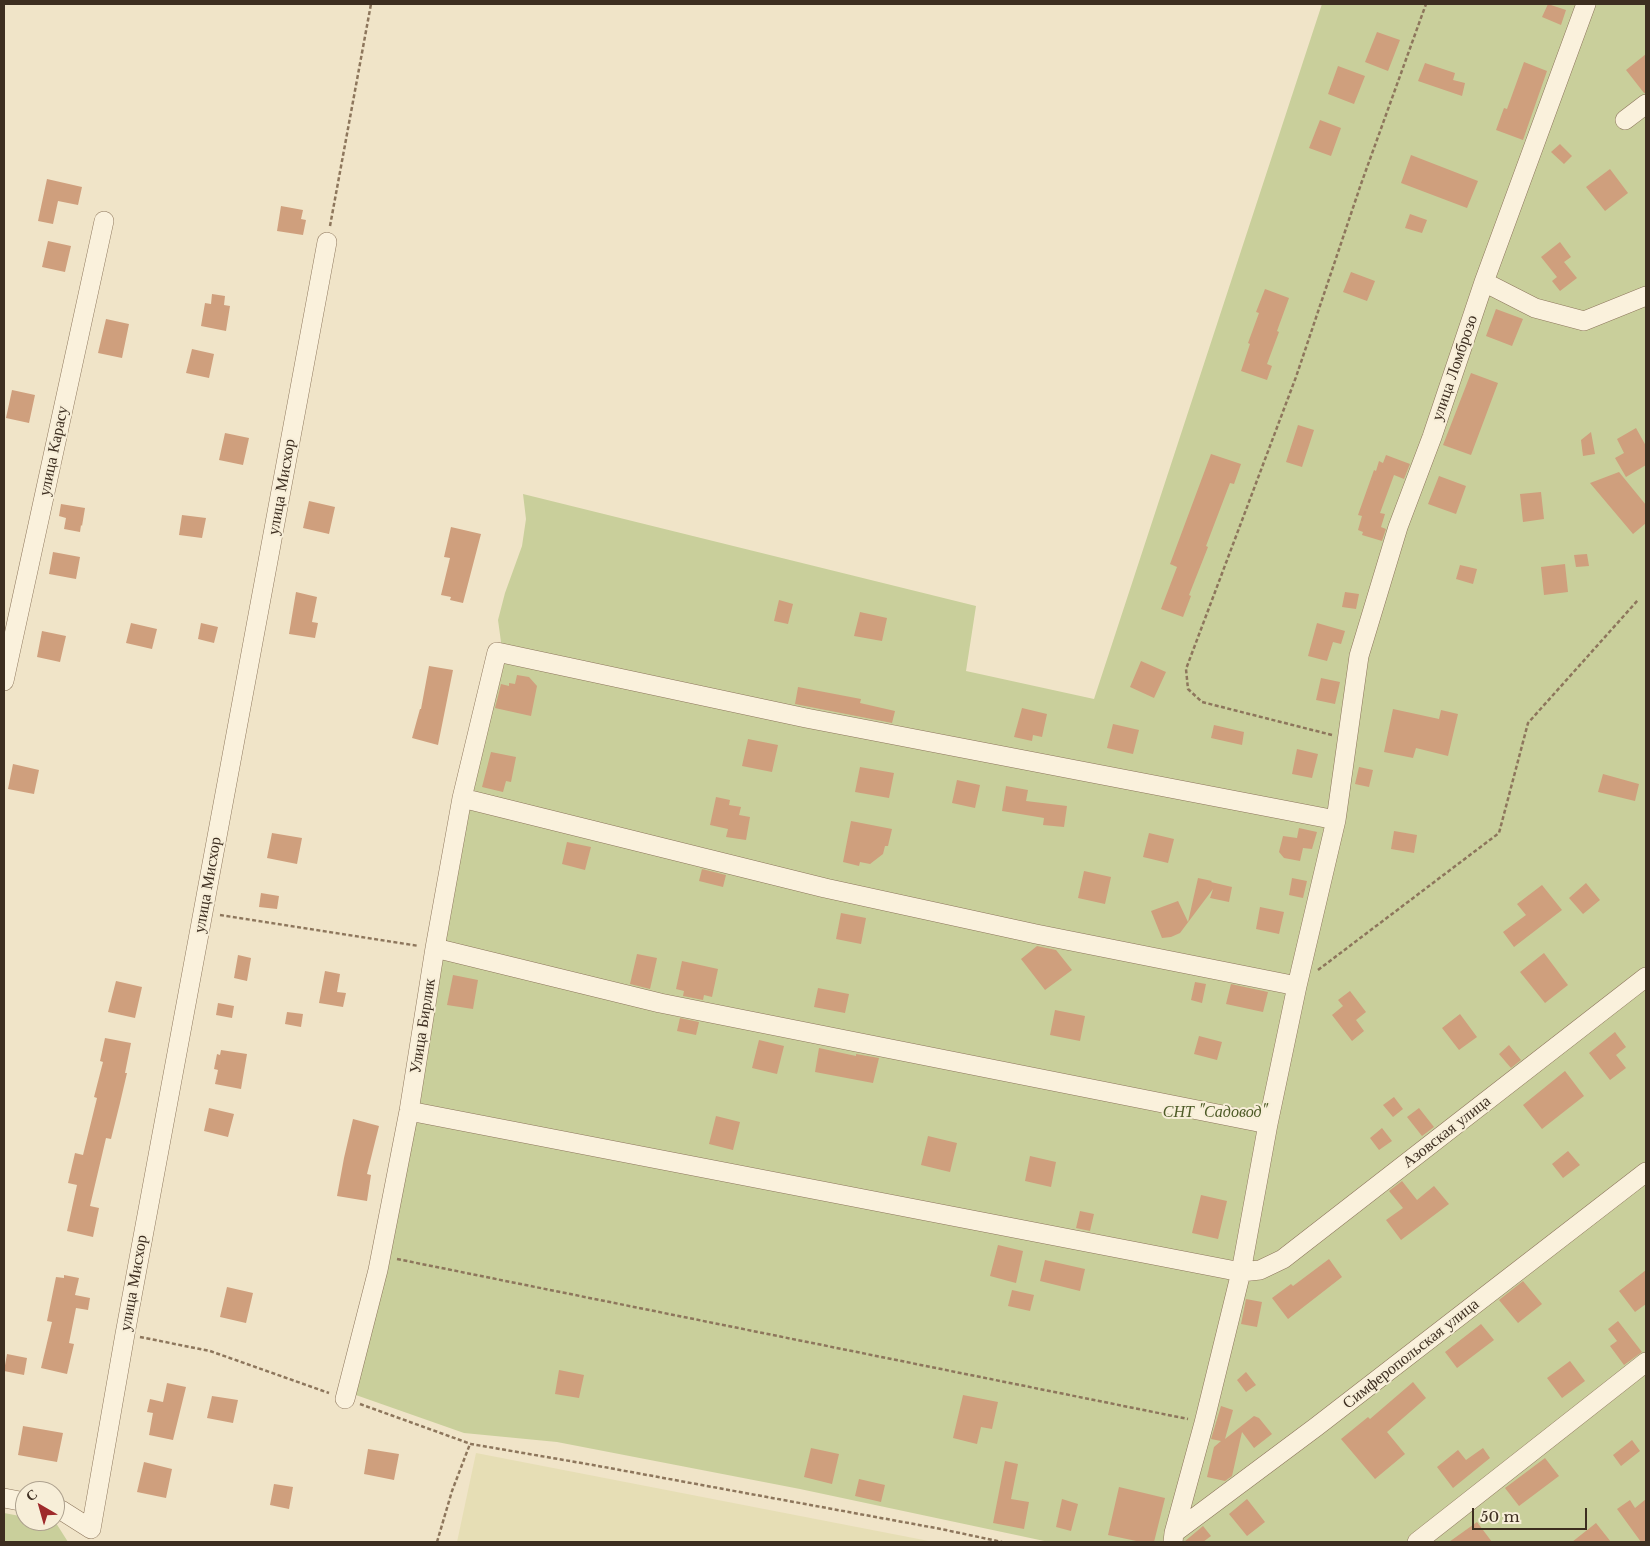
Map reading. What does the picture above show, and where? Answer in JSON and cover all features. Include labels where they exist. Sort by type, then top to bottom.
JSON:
[{"type":"street","name":"улица Ломброзо","points":[[1173,1538],[1204,1423],[1241,1272],[1268,1124],[1297,986],[1336,820],[1359,656],[1398,527],[1432,437],[1484,282],[1586,4]]},
{"type":"street","points":[[1625,120],[1646,104]]},
{"type":"street","name":"улица Карасу","points":[[4,681],[104,222]]},
{"type":"street","name":"улица Мисхор","points":[[65,1512],[91,1528],[125,1334],[327,242]]},
{"type":"street","points":[[1484,282],[1535,308],[1584,321],[1646,296]]},
{"type":"street","name":"Улица Бирлик","points":[[345,1399],[380,1256],[410,1111],[462,798],[497,652],[806,718],[1336,820]]},
{"type":"street","points":[[462,798],[824,888],[1036,934],[1297,986]]},
{"type":"street","points":[[436,948],[660,1003],[1268,1124]]},
{"type":"street","name":"Азовская улица","points":[[1241,1272],[1260,1270],[1283,1259],[1646,977]]},
{"type":"street","points":[[410,1111],[1241,1272]]},
{"type":"street","name":"Симферопольская улица","points":[[1173,1538],[1646,1172]]},
{"type":"street","points":[[1417,1542],[1646,1362]]},
{"type":"path","points":[[327,242],[371,4]]},
{"type":"path","points":[[1348,739],[1202,702],[1188,689],[1186,669],[1296,378],[1361,184],[1426,4]]},
{"type":"path","points":[[1297,986],[1499,833],[1528,723],[1638,600]]},
{"type":"path","points":[[203,912],[436,948]]},
{"type":"path","points":[[380,1256],[1204,1423]]},
{"type":"path","points":[[125,1334],[210,1351],[471,1444],[931,1527],[1002,1542]]},
{"type":"path","points":[[437,1542],[452,1491],[471,1444]]},
{"type":"shaded area","points":[[476,1453],[934,1542],[457,1542]]},
{"type":"green space","name":"СНТ \"Садовод\"","points":[[1322,4],[1646,4],[1646,1542],[1049,1542],[800,1489],[557,1442],[464,1433],[353,1394],[417,1105],[472,792],[504,664],[498,620],[505,593],[522,546],[526,519],[523,494],[976,606],[966,671],[1094,699]]},
{"type":"green space","points":[[4,1513],[15,1515],[15,1531],[61,1531],[68,1542],[4,1542]]},
{"type":"building","points":[[1548,4],[1566,10],[1561,25],[1542,17]]},
{"type":"building","points":[[1377,32],[1400,40],[1388,71],[1365,62]]},
{"type":"building","points":[[1646,54],[1646,93],[1644,93],[1626,70]]},
{"type":"building","points":[[1524,62],[1547,71],[1523,140],[1496,130],[1504,108],[1507,109]]},
{"type":"building","points":[[1425,63],[1455,73],[1453,80],[1465,83],[1462,96],[1418,81]]},
{"type":"building","points":[[1338,66],[1365,76],[1354,104],[1328,94]]},
{"type":"building","points":[[1320,120],[1341,128],[1331,156],[1309,148]]},
{"type":"building","points":[[1560,144],[1572,156],[1564,164],[1551,152]]},
{"type":"building","points":[[1411,155],[1478,181],[1467,208],[1401,183]]},
{"type":"building","points":[[1610,169],[1628,193],[1605,211],[1586,187]]},
{"type":"building","points":[[47,179],[82,187],[78,205],[58,201],[53,224],[38,221]]},
{"type":"building","points":[[281,206],[303,210],[301,219],[306,220],[303,235],[277,231]]},
{"type":"building","points":[[1410,214],[1427,220],[1422,233],[1405,228]]},
{"type":"building","points":[[48,241],[71,246],[65,272],[42,267]]},
{"type":"building","points":[[1560,242],[1571,257],[1564,262],[1577,278],[1560,291],[1552,281],[1557,277],[1541,257]]},
{"type":"building","points":[[1351,272],[1375,281],[1367,301],[1343,292]]},
{"type":"building","points":[[1265,289],[1289,298],[1267,364],[1272,366],[1267,380],[1241,371],[1250,344],[1248,343],[1259,313],[1256,312]]},
{"type":"building","points":[[212,294],[225,296],[224,305],[230,306],[226,331],[201,326],[205,303],[211,304]]},
{"type":"building","points":[[1496,309],[1523,319],[1512,346],[1486,336]]},
{"type":"building","points":[[106,319],[129,324],[122,358],[98,353]]},
{"type":"building","points":[[192,349],[214,354],[209,378],[186,373]]},
{"type":"building","points":[[1471,373],[1498,383],[1471,455],[1443,445]]},
{"type":"building","points":[[12,390],[35,395],[29,423],[6,418]]},
{"type":"building","points":[[1298,425],[1314,430],[1302,467],[1286,462]]},
{"type":"building","points":[[1636,428],[1646,446],[1646,465],[1626,477],[1615,458],[1624,453],[1617,439]]},
{"type":"building","points":[[1591,432],[1595,454],[1583,456],[1581,440]]},
{"type":"building","points":[[225,433],[249,438],[243,465],[219,460]]},
{"type":"building","points":[[1211,454],[1241,464],[1234,484],[1230,483],[1206,546],[1208,547],[1189,595],[1191,596],[1183,617],[1161,609],[1177,567],[1170,564]]},
{"type":"building","points":[[1386,455],[1410,464],[1404,479],[1394,475],[1380,513],[1385,514],[1381,527],[1386,529],[1382,541],[1362,535],[1363,532],[1358,530],[1362,516],[1358,515],[1374,470],[1376,471],[1379,461],[1383,463]]},
{"type":"building","points":[[1619,472],[1646,505],[1646,523],[1633,534],[1590,483]]},
{"type":"building","points":[[1439,476],[1466,486],[1456,514],[1428,504]]},
{"type":"building","points":[[1541,492],[1544,519],[1523,522],[1520,494]]},
{"type":"building","points":[[309,501],[335,507],[329,534],[303,528]]},
{"type":"building","points":[[61,504],[85,508],[80,532],[64,529],[66,518],[59,516]]},
{"type":"building","points":[[182,515],[206,518],[202,538],[179,535]]},
{"type":"building","points":[[451,527],[481,534],[463,603],[450,600],[451,597],[441,595],[450,558],[444,557]]},
{"type":"building","points":[[53,552],[80,557],[76,579],[49,574]]},
{"type":"building","points":[[1587,554],[1589,566],[1576,567],[1574,555]]},
{"type":"building","points":[[1565,564],[1568,592],[1544,595],[1541,567]]},
{"type":"building","points":[[1460,565],[1477,569],[1473,584],[1456,579]]},
{"type":"building","points":[[296,592],[317,597],[312,622],[318,623],[315,638],[289,634]]},
{"type":"building","points":[[1345,592],[1359,594],[1356,609],[1342,607]]},
{"type":"building","points":[[779,600],[793,604],[788,624],[774,621]]},
{"type":"building","points":[[860,612],[887,618],[882,641],[854,636]]},
{"type":"building","points":[[131,623],[157,629],[152,649],[126,643]]},
{"type":"building","points":[[201,623],[218,627],[214,643],[198,639]]},
{"type":"building","points":[[1317,623],[1345,631],[1341,644],[1333,642],[1327,661],[1308,656]]},
{"type":"building","points":[[42,631],[66,636],[60,662],[37,657]]},
{"type":"building","points":[[1141,661],[1166,672],[1154,698],[1130,687]]},
{"type":"building","points":[[429,666],[453,670],[438,745],[412,738],[421,709]]},
{"type":"building","points":[[517,675],[529,677],[537,686],[531,716],[495,708],[501,684],[509,686],[509,683],[515,684]]},
{"type":"building","points":[[1321,678],[1340,682],[1335,704],[1316,700]]},
{"type":"building","points":[[798,687],[861,699],[860,703],[895,711],[892,723],[795,704]]},
{"type":"building","points":[[1022,708],[1047,714],[1042,737],[1033,735],[1032,741],[1014,737]]},
{"type":"building","points":[[1393,709],[1439,719],[1441,710],[1458,714],[1448,756],[1416,748],[1413,758],[1384,752]]},
{"type":"building","points":[[1113,724],[1139,730],[1133,754],[1107,748]]},
{"type":"building","points":[[1214,725],[1244,732],[1242,745],[1211,738]]},
{"type":"building","points":[[748,739],[778,745],[772,772],[742,766]]},
{"type":"building","points":[[1297,749],[1318,754],[1312,778],[1292,774]]},
{"type":"building","points":[[491,752],[516,757],[511,782],[506,781],[503,792],[482,787]]},
{"type":"building","points":[[13,764],[39,770],[34,794],[8,789]]},
{"type":"building","points":[[860,767],[894,773],[889,798],[855,792]]},
{"type":"building","points":[[1359,767],[1373,770],[1369,787],[1355,784]]},
{"type":"building","points":[[1603,774],[1639,784],[1635,801],[1598,792]]},
{"type":"building","points":[[957,780],[980,785],[975,808],[952,803]]},
{"type":"building","points":[[1006,786],[1028,790],[1026,801],[1067,806],[1064,827],[1043,825],[1044,818],[1002,811]]},
{"type":"building","points":[[716,797],[730,800],[729,805],[741,807],[739,815],[750,817],[746,840],[726,837],[728,829],[710,825]]},
{"type":"building","points":[[851,821],[892,829],[888,846],[885,846],[883,854],[870,864],[860,862],[859,866],[843,862]]},
{"type":"building","points":[[1299,828],[1317,832],[1312,849],[1303,848],[1300,861],[1284,858],[1279,852],[1283,836],[1297,838]]},
{"type":"building","points":[[1394,831],[1417,835],[1414,853],[1391,849]]},
{"type":"building","points":[[272,833],[302,838],[297,864],[267,858]]},
{"type":"building","points":[[1149,833],[1174,839],[1168,863],[1143,857]]},
{"type":"building","points":[[567,842],[591,847],[585,870],[562,864]]},
{"type":"building","points":[[702,869],[726,875],[723,887],[699,881]]},
{"type":"building","points":[[1084,871],[1111,877],[1105,904],[1078,898]]},
{"type":"building","points":[[1198,878],[1232,887],[1229,902],[1210,898],[1213,889],[1180,933],[1162,938],[1151,911],[1178,901],[1188,922]]},
{"type":"building","points":[[1292,878],[1307,881],[1303,898],[1289,895]]},
{"type":"building","points":[[1586,883],[1600,900],[1583,914],[1569,898]]},
{"type":"building","points":[[1542,885],[1562,910],[1514,947],[1503,932],[1526,915],[1517,904]]},
{"type":"building","points":[[261,893],[279,896],[277,909],[259,907]]},
{"type":"building","points":[[1260,907],[1284,912],[1279,934],[1256,929]]},
{"type":"building","points":[[841,913],[866,918],[861,944],[836,939]]},
{"type":"building","points":[[1037,946],[1056,950],[1072,970],[1045,990],[1021,959]]},
{"type":"building","points":[[1544,953],[1568,985],[1545,1003],[1520,972]]},
{"type":"building","points":[[637,954],[657,958],[650,989],[630,984]]},
{"type":"building","points":[[238,955],[251,958],[247,981],[234,978]]},
{"type":"building","points":[[682,961],[718,969],[712,997],[704,995],[703,1000],[683,996],[684,991],[676,989]]},
{"type":"building","points":[[325,971],[340,974],[337,992],[346,993],[343,1007],[319,1003]]},
{"type":"building","points":[[453,975],[478,980],[473,1009],[447,1005]]},
{"type":"building","points":[[116,981],[142,987],[135,1018],[108,1012]]},
{"type":"building","points":[[1195,982],[1206,984],[1202,1003],[1191,1000]]},
{"type":"building","points":[[1231,984],[1268,992],[1263,1012],[1226,1004]]},
{"type":"building","points":[[818,988],[849,994],[845,1013],[814,1007]]},
{"type":"building","points":[[1350,991],[1366,1012],[1356,1020],[1364,1031],[1352,1041],[1332,1015],[1343,1006],[1338,1000]]},
{"type":"building","points":[[218,1003],[234,1006],[232,1018],[216,1015]]},
{"type":"building","points":[[1055,1010],[1085,1016],[1080,1041],[1050,1035]]},
{"type":"building","points":[[287,1012],[303,1014],[301,1027],[285,1024]]},
{"type":"building","points":[[1460,1014],[1477,1037],[1459,1050],[1442,1028]]},
{"type":"building","points":[[680,1018],[699,1022],[696,1035],[677,1031]]},
{"type":"building","points":[[1615,1032],[1626,1047],[1616,1055],[1626,1068],[1610,1080],[1589,1053]]},
{"type":"building","points":[[1199,1036],[1222,1042],[1217,1060],[1194,1054]]},
{"type":"building","points":[[105,1038],[131,1043],[125,1073],[127,1073],[111,1139],[106,1138],[90,1206],[99,1208],[93,1237],[67,1231],[77,1185],[68,1183],[75,1153],[83,1155],[97,1098],[94,1097],[103,1062],[100,1061]]},
{"type":"building","points":[[759,1040],[784,1046],[777,1074],[752,1068]]},
{"type":"building","points":[[1509,1045],[1521,1060],[1511,1068],[1499,1054]]},
{"type":"building","points":[[819,1048],[856,1056],[856,1054],[879,1058],[873,1083],[815,1072]]},
{"type":"building","points":[[221,1050],[247,1054],[241,1089],[215,1084],[218,1070],[214,1069],[217,1054],[220,1055]]},
{"type":"building","points":[[1565,1071],[1584,1096],[1542,1129],[1523,1105]]},
{"type":"building","points":[[1394,1097],[1403,1109],[1393,1117],[1383,1105]]},
{"type":"building","points":[[209,1108],[234,1114],[228,1137],[204,1131]]},
{"type":"building","points":[[1419,1108],[1434,1127],[1422,1136],[1407,1117]]},
{"type":"building","points":[[716,1116],[740,1122],[733,1150],[709,1144]]},
{"type":"building","points":[[353,1119],[379,1126],[367,1174],[371,1175],[367,1201],[337,1196]]},
{"type":"building","points":[[1382,1128],[1392,1141],[1379,1150],[1370,1138]]},
{"type":"building","points":[[928,1136],[957,1143],[950,1172],[921,1165]]},
{"type":"building","points":[[1568,1151],[1580,1165],[1563,1178],[1552,1164]]},
{"type":"building","points":[[1030,1156],[1056,1162],[1051,1187],[1025,1181]]},
{"type":"building","points":[[1402,1181],[1417,1200],[1434,1186],[1449,1204],[1401,1240],[1386,1220],[1403,1208],[1389,1191]]},
{"type":"building","points":[[1201,1195],[1227,1201],[1218,1239],[1192,1233]]},
{"type":"building","points":[[1080,1211],[1094,1214],[1090,1231],[1076,1228]]},
{"type":"building","points":[[998,1245],[1023,1251],[1016,1283],[990,1276]]},
{"type":"building","points":[[1329,1259],[1342,1277],[1288,1319],[1272,1298],[1291,1284],[1293,1286]]},
{"type":"building","points":[[1045,1260],[1085,1269],[1080,1291],[1040,1281]]},
{"type":"building","points":[[1646,1270],[1646,1304],[1635,1312],[1619,1291]]},
{"type":"building","points":[[64,1275],[79,1278],[75,1295],[90,1298],[88,1310],[76,1308],[69,1343],[74,1344],[67,1374],[41,1368],[52,1322],[47,1321],[56,1277],[64,1278]]},
{"type":"building","points":[[1523,1281],[1542,1304],[1518,1323],[1499,1300]]},
{"type":"building","points":[[227,1287],[253,1293],[246,1323],[220,1317]]},
{"type":"building","points":[[1012,1290],[1034,1295],[1030,1311],[1008,1306]]},
{"type":"building","points":[[1246,1299],[1262,1302],[1257,1327],[1241,1324]]},
{"type":"building","points":[[1618,1321],[1642,1352],[1624,1365],[1610,1346],[1617,1341],[1608,1329]]},
{"type":"building","points":[[1481,1324],[1494,1340],[1457,1368],[1445,1352]]},
{"type":"building","points":[[7,1354],[27,1358],[24,1375],[4,1371]]},
{"type":"building","points":[[1570,1361],[1585,1381],[1562,1398],[1547,1378]]},
{"type":"building","points":[[559,1370],[584,1375],[579,1398],[555,1394]]},
{"type":"building","points":[[1246,1372],[1256,1385],[1246,1392],[1237,1380]]},
{"type":"building","points":[[1413,1382],[1426,1398],[1387,1432],[1405,1454],[1375,1479],[1341,1439],[1368,1417],[1370,1419]]},
{"type":"building","points":[[167,1383],[186,1387],[173,1440],[149,1435],[153,1413],[147,1412],[150,1399],[163,1402]]},
{"type":"building","points":[[963,1395],[998,1402],[992,1429],[981,1427],[977,1444],[953,1438]]},
{"type":"building","points":[[212,1396],[238,1400],[233,1423],[207,1418]]},
{"type":"building","points":[[1221,1406],[1233,1410],[1225,1439],[1254,1416],[1259,1418],[1272,1434],[1254,1448],[1242,1432],[1232,1476],[1225,1481],[1207,1477],[1214,1447],[1221,1441],[1211,1439]]},
{"type":"building","points":[[23,1426],[63,1433],[57,1462],[18,1455]]},
{"type":"building","points":[[1632,1440],[1640,1451],[1621,1466],[1613,1455]]},
{"type":"building","points":[[811,1448],[839,1454],[832,1484],[804,1477]]},
{"type":"building","points":[[1483,1448],[1490,1458],[1453,1488],[1437,1467],[1458,1450],[1466,1460]]},
{"type":"building","points":[[368,1449],[399,1454],[394,1480],[364,1474]]},
{"type":"building","points":[[1545,1458],[1559,1476],[1519,1506],[1505,1488]]},
{"type":"building","points":[[1005,1461],[1018,1464],[1011,1499],[1029,1502],[1024,1529],[993,1523]]},
{"type":"building","points":[[144,1462],[172,1469],[166,1498],[137,1492]]},
{"type":"building","points":[[859,1479],[885,1485],[881,1502],[855,1496]]},
{"type":"building","points":[[274,1484],[293,1487],[289,1509],[270,1505]]},
{"type":"building","points":[[1119,1487],[1165,1498],[1154,1542],[1141,1542],[1108,1535]]},
{"type":"building","points":[[1062,1499],[1078,1504],[1071,1531],[1056,1527]]},
{"type":"building","points":[[1247,1499],[1265,1522],[1247,1536],[1229,1514]]},
{"type":"building","points":[[1646,1499],[1646,1542],[1641,1542],[1617,1509],[1630,1500],[1635,1508]]},
{"type":"building","points":[[1477,1522],[1492,1542],[1449,1542]]},
{"type":"building","points":[[1596,1523],[1611,1542],[1572,1542]]},
{"type":"building","points":[[1203,1526],[1211,1536],[1203,1542],[1184,1542]]}]
